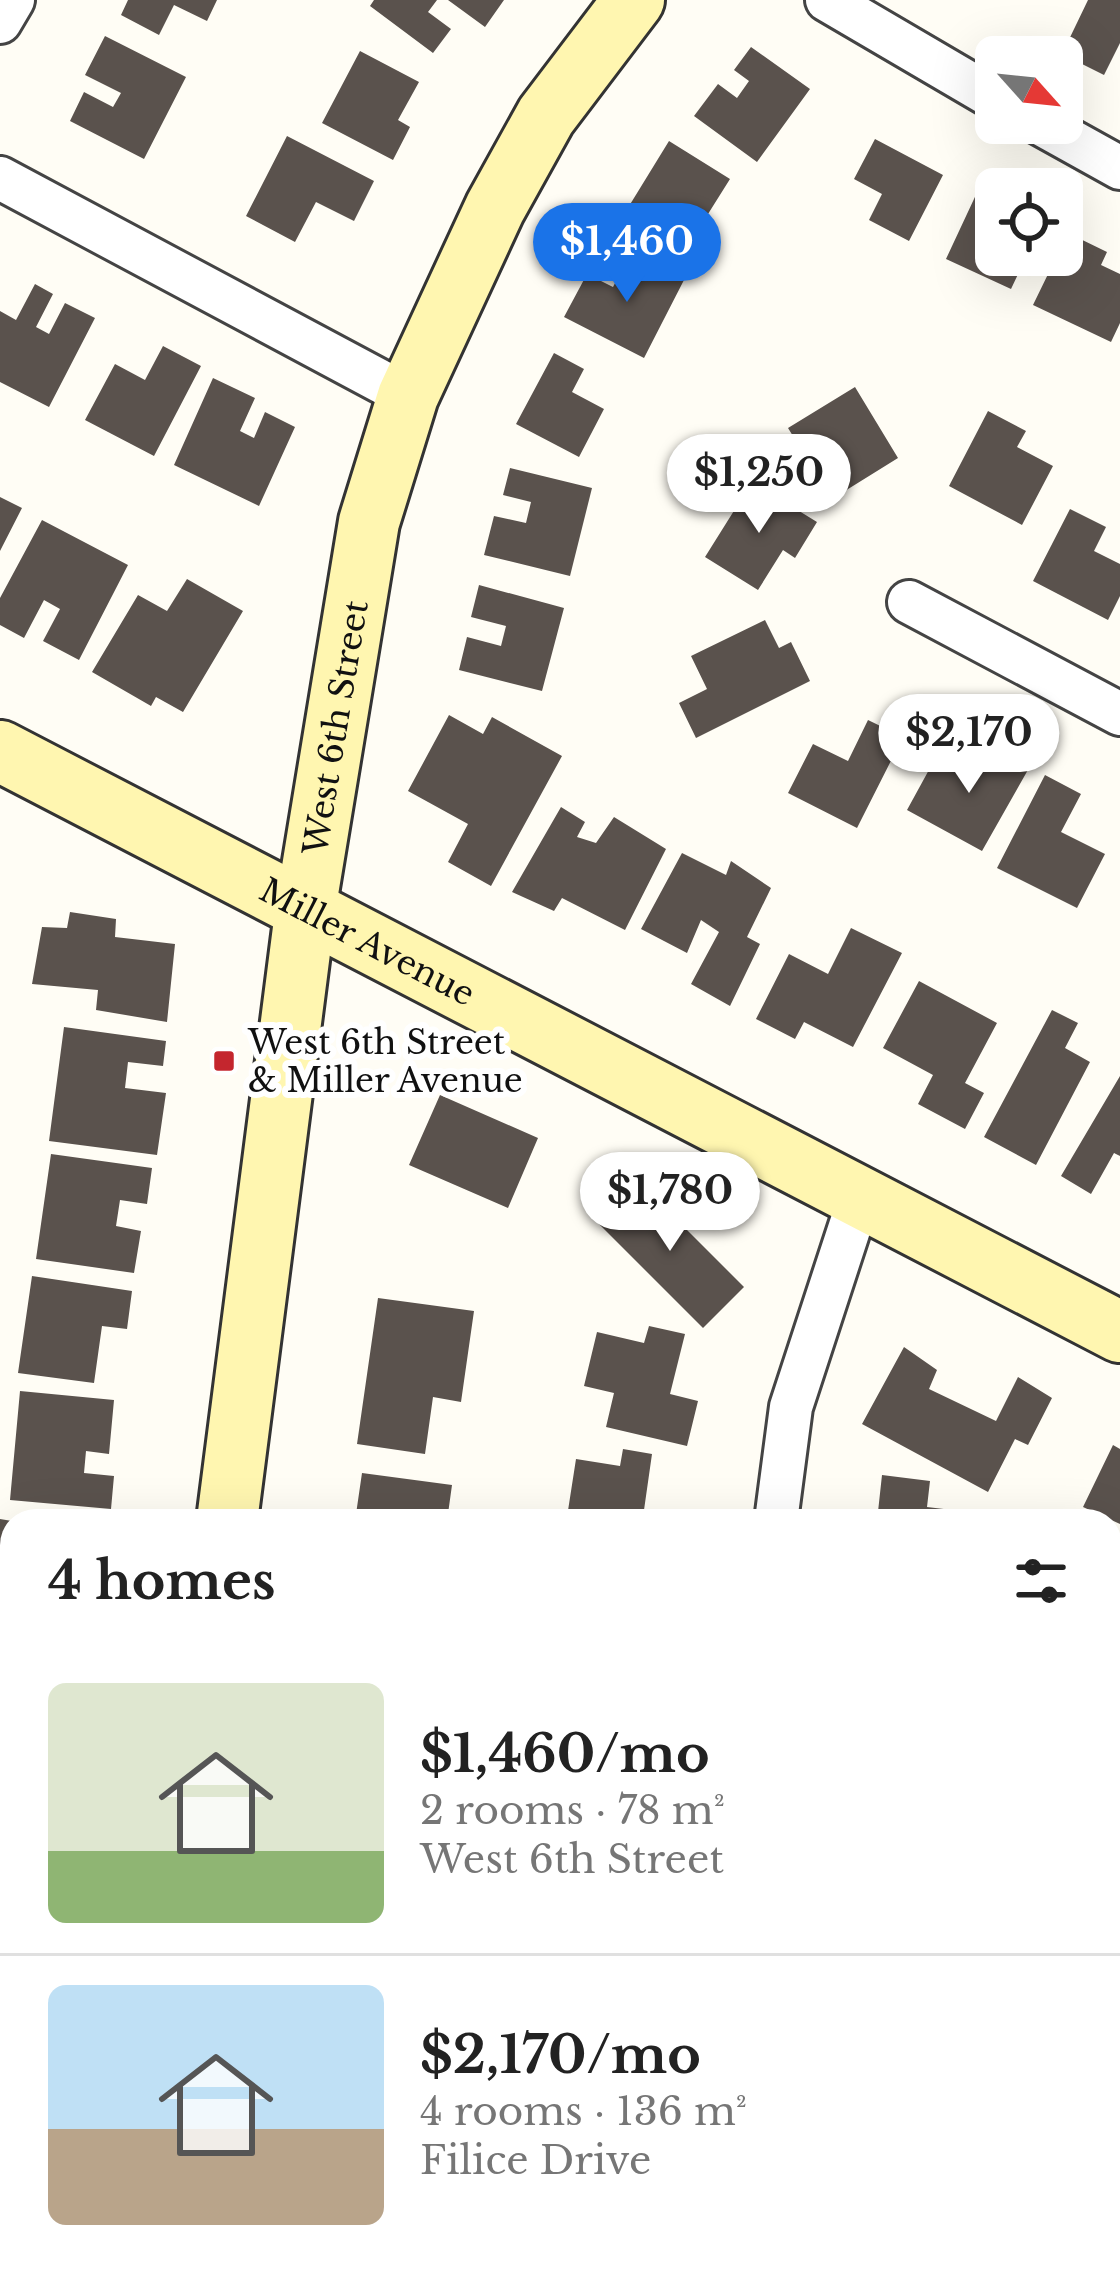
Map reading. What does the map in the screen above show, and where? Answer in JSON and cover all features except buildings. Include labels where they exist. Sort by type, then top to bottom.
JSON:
[{"type":"street","points":[[0,22],[13,0]]},
{"type":"street","name":"West 6th Street","points":[[229,1509],[307,905],[369,523],[408,396],[495,208],[546,116],[634,0]]},
{"type":"street","points":[[827,0],[975,87]]},
{"type":"street","points":[[1077,144],[1120,168]]},
{"type":"street","points":[[0,178],[408,396]]},
{"type":"street","points":[[909,602],[1120,714]]},
{"type":"street","name":"Miller Avenue","points":[[0,751],[307,905],[859,1199],[1120,1332]]},
{"type":"street","points":[[778,1509],[791,1407],[859,1199]]},
{"type":"place","name":"West 6th Street & Miller Avenue","points":[[224,1061]]}]
